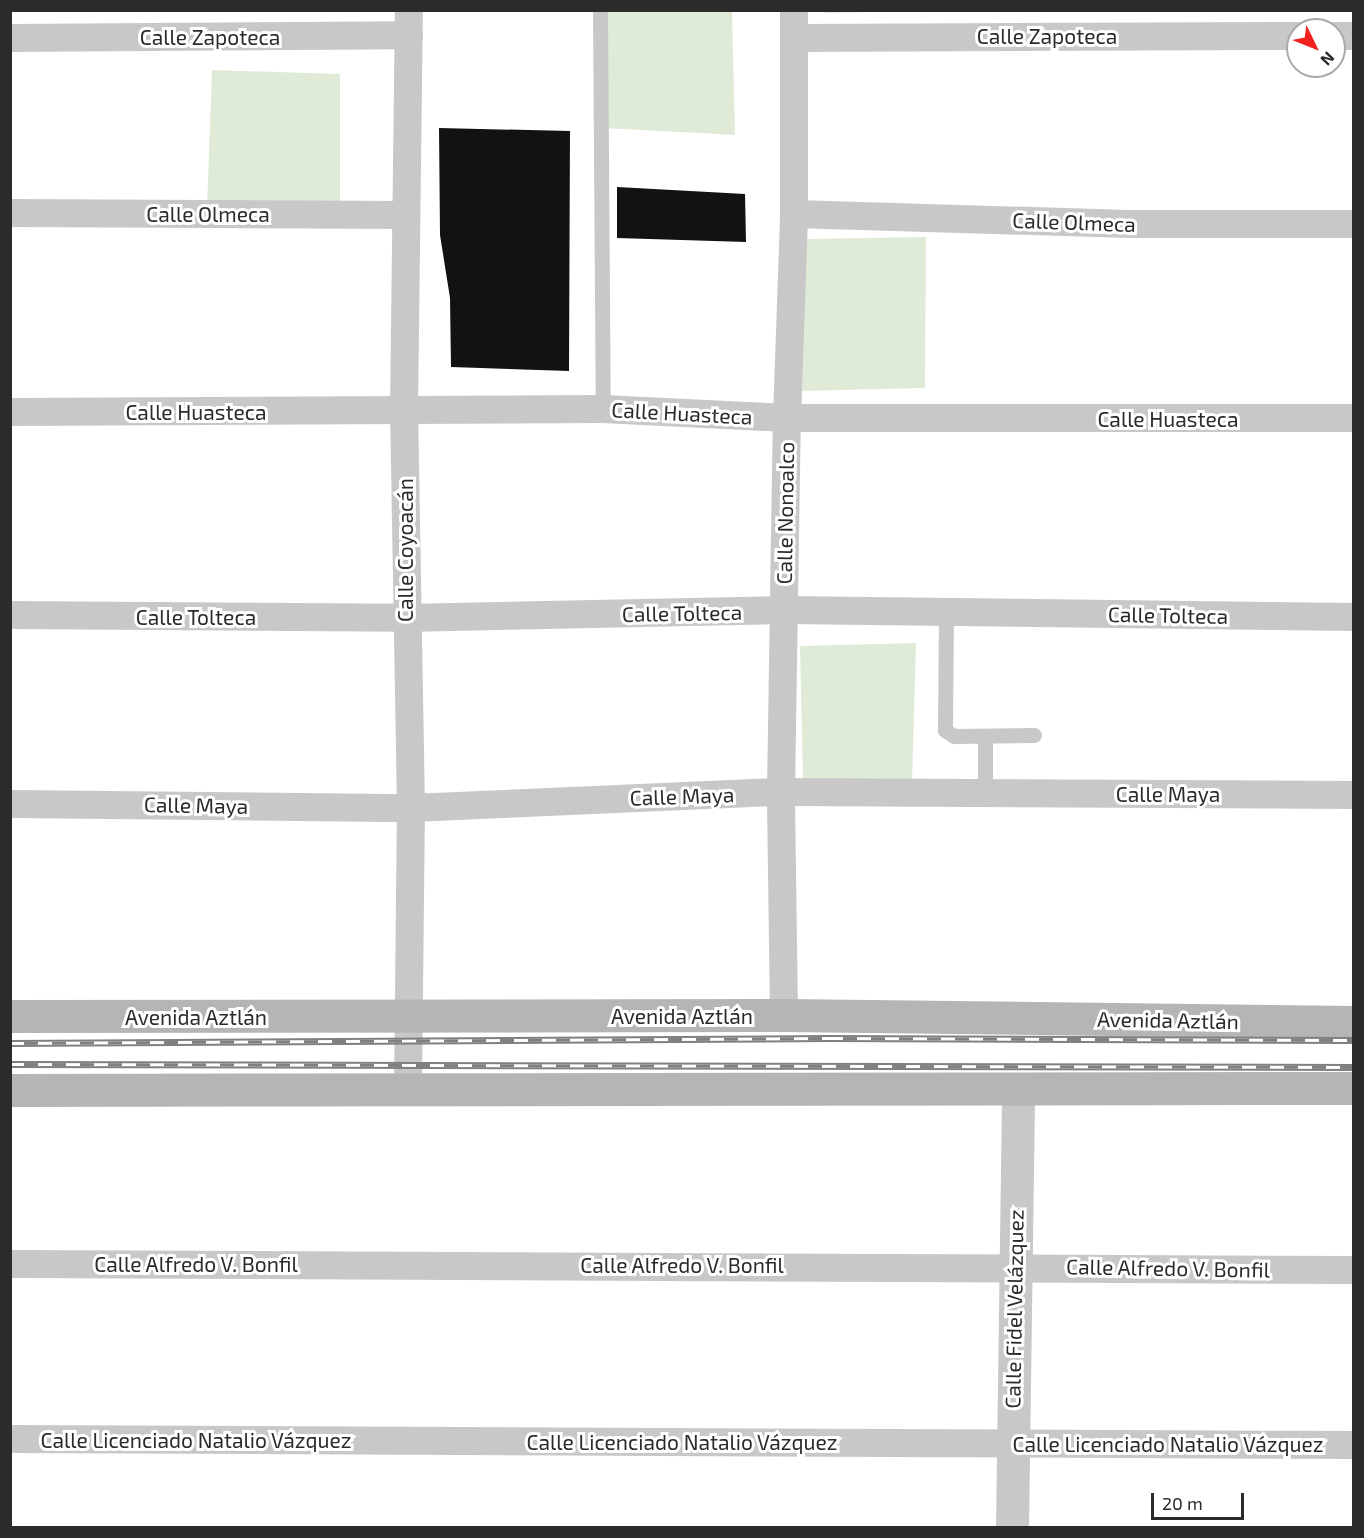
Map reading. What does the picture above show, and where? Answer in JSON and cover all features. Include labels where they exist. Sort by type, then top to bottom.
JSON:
[{"type":"main road","name":"Avenida Aztlán","points":[[10,1016],[784,1015],[1353,1022]]},
{"type":"main road","points":[[10,1090],[1353,1088]]},
{"type":"street","name":"Calle Zapoteca","points":[[10,39],[409,23]]},
{"type":"street","name":"Calle Coyoacán","points":[[408,1089],[411,808],[405,618],[404,411],[409,23]]},
{"type":"street","name":"Calle Zapoteca","points":[[795,24],[1286,36]]},
{"type":"street","name":"Calle Nonoalco","points":[[784,1015],[781,792],[787,418],[794,214],[795,24]]},
{"type":"street","name":"Calle Olmeca","points":[[10,213],[405,215]]},
{"type":"street","name":"Calle Olmeca","points":[[794,214],[1129,224],[1353,224]]},
{"type":"street","name":"Calle Huasteca","points":[[10,412],[603,409],[787,418],[1353,418]]},
{"type":"street","name":"Calle Tolteca","points":[[10,615],[405,618],[784,610],[1353,617]]},
{"type":"street","name":"Calle Maya","points":[[10,804],[411,808],[781,792],[1353,795]]},
{"type":"street","name":"Calle Fidel Velázquez","points":[[1012,1527],[1018,1090]]},
{"type":"street","name":"Calle Alfredo V. Bonfil","points":[[10,1264],[1353,1270]]},
{"type":"street","name":"Calle Licenciado Natalio Vázquez","points":[[10,1439],[1353,1445]]},
{"type":"lane","points":[[600,10],[603,409]]},
{"type":"lane","points":[[946,612],[945,730],[954,736],[1034,735]]},
{"type":"lane","points":[[985,736],[986,792]]},
{"type":"green space","points":[[824,10],[921,10],[921,11],[824,13]]},
{"type":"green space","points":[[605,11],[732,11],[735,135],[604,128]]},
{"type":"green space","points":[[212,70],[340,74],[340,207],[207,208]]},
{"type":"green space","points":[[926,237],[925,388],[801,391],[806,239]]},
{"type":"green space","points":[[916,643],[912,783],[803,784],[800,646]]},
{"type":"building","points":[[439,128],[570,131],[569,371],[451,367],[450,298],[440,235]]},
{"type":"building","points":[[617,187],[745,194],[746,242],[617,238]]},
{"type":"railway","points":[[10,1043],[829,1038],[1354,1040]]},
{"type":"railway","points":[[10,1064],[1354,1067]]}]
